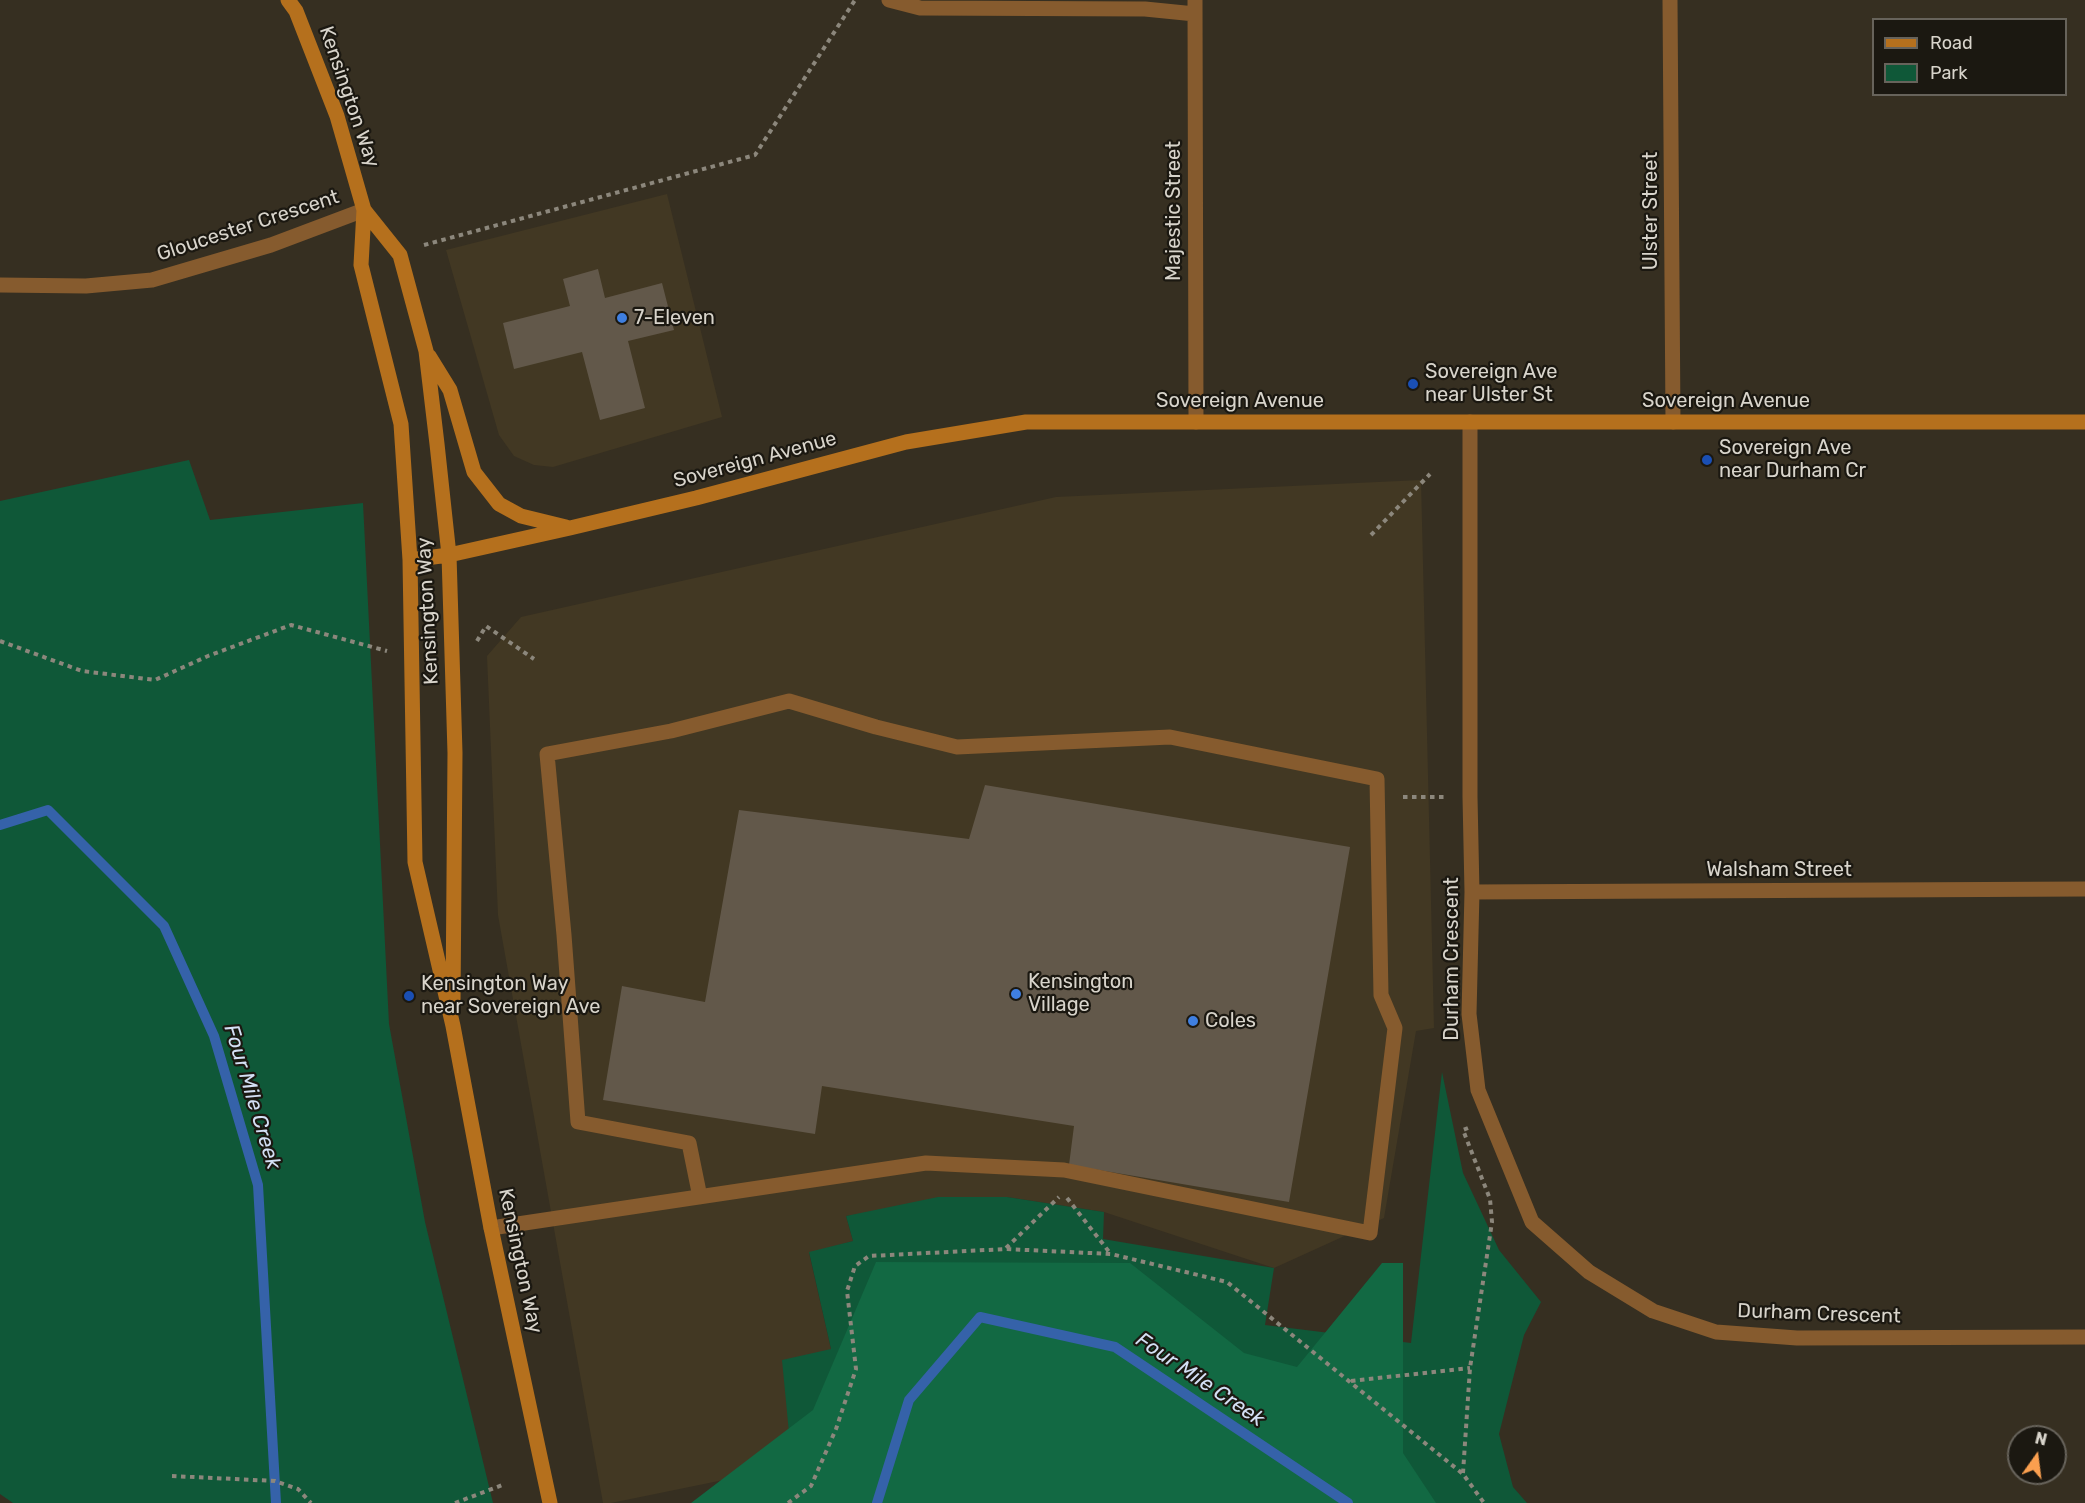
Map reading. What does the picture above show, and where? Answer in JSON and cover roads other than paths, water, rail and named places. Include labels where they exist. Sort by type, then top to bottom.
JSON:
[{"type":"street","name":"Kensington Way","points":[[288,0],[296,11],[338,116],[364,210],[362,265],[401,424],[410,560],[415,862],[453,1026],[491,1228],[550,1503]]},
{"type":"street","points":[[890,0],[920,8],[1145,9],[1195,7]]},
{"type":"street","name":"Ulster Street","points":[[1670,0],[1673,423]]},
{"type":"street","name":"Majestic Street","points":[[1195,7],[1196,422]]},
{"type":"street","name":"Kensington Way","points":[[364,210],[400,255],[426,351],[449,555],[455,753],[453,1026]]},
{"type":"street","name":"Gloucester Crescent","points":[[0,285],[86,286],[152,280],[271,245],[364,210]]},
{"type":"street","points":[[426,351],[450,390],[474,472],[499,504],[521,516],[570,528]]},
{"type":"street","name":"Sovereign Avenue","points":[[410,560],[449,555],[570,528],[696,498],[906,442],[1026,422],[2085,422]]},
{"type":"street","name":"Durham Crescent","points":[[1470,422],[1472,892],[1469,1014],[1478,1090],[1532,1222],[1589,1272],[1653,1311],[1716,1332],[1797,1338],[2085,1337]]},
{"type":"street","points":[[491,1228],[926,1164],[1064,1170],[1370,1233],[1395,1028],[1381,995],[1377,779],[1170,737],[957,747],[876,728],[789,701],[671,732],[547,754],[578,1122],[690,1143],[700,1197]]},
{"type":"street","name":"Walsham Street","points":[[1472,892],[2085,889]]},
{"type":"waterway","name":"Four Mile Creek","points":[[0,825],[48,810],[164,926],[214,1036],[258,1185],[276,1503]]},
{"type":"waterway","name":"Four Mile Creek","points":[[877,1503],[909,1400],[980,1317],[1115,1347],[1348,1503]]},
{"type":"place","name":"7-Eleven","points":[[622,318]]},
{"type":"place","name":"Sovereign Ave near Ulster St","points":[[1413,384]]},
{"type":"place","name":"Sovereign Ave near Durham Cr","points":[[1707,460]]},
{"type":"place","name":"Kensington Village","points":[[1016,994]]},
{"type":"place","name":"Kensington Way near Sovereign Ave","points":[[409,996]]},
{"type":"place","name":"Coles","points":[[1193,1021]]}]
